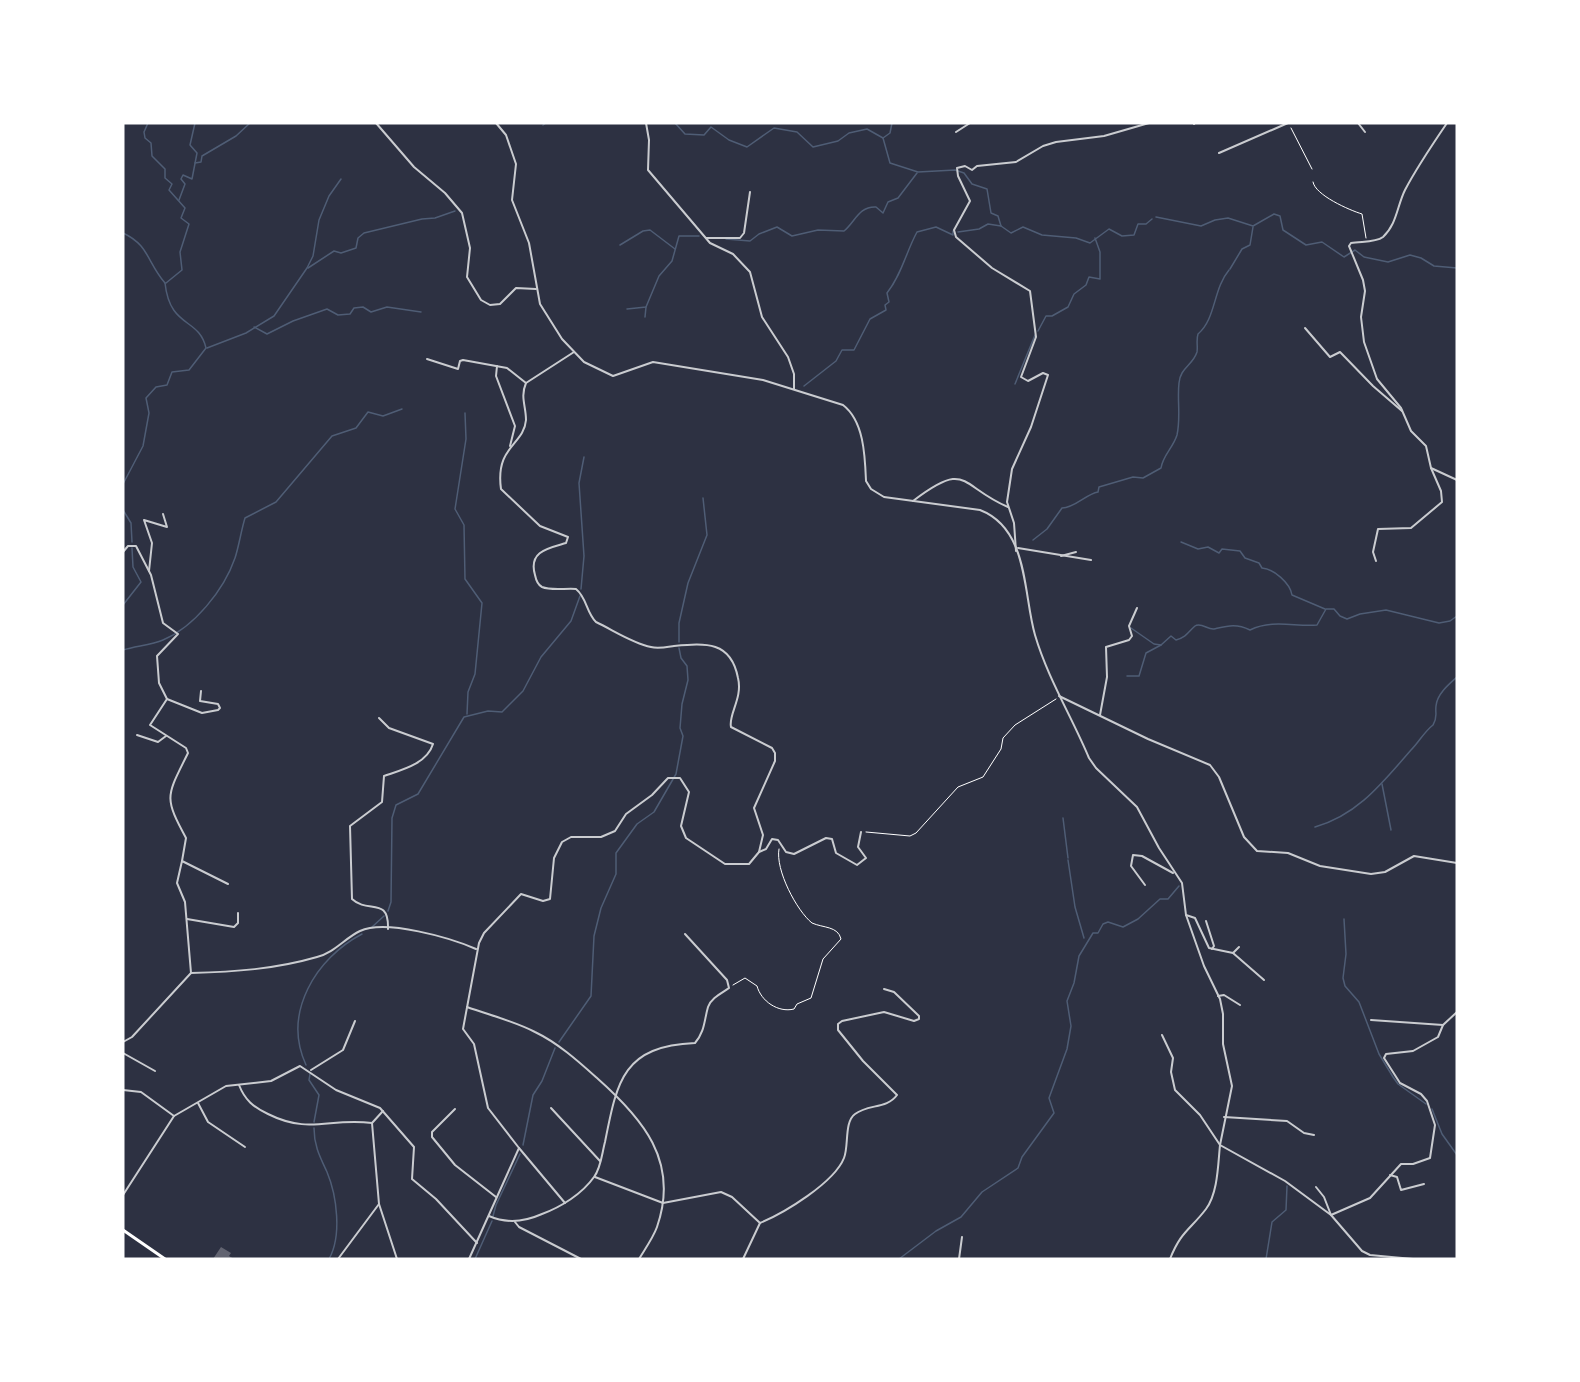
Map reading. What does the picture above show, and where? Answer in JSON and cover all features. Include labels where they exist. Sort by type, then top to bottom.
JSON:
[{"type":"main road","points":[[123,1230],[165,1259]]},
{"type":"street","points":[[376,123],[414,167],[445,193],[462,213],[470,256],[467,277],[481,300],[490,305],[501,304],[516,288],[536,289]]},
{"type":"street","points":[[496,123],[506,135],[516,164],[512,200],[529,243],[540,304],[562,339],[584,362],[613,376],[653,362],[763,380],[843,405],[853,413],[857,422],[868,486],[884,497],[989,513],[1005,530],[1017,550]]},
{"type":"street","points":[[646,123],[649,147],[648,170],[706,238],[734,254],[750,272],[762,317],[788,357],[794,374],[794,389]]},
{"type":"street","points":[[956,132],[970,123]]},
{"type":"street","points":[[1149,123],[1098,137],[1056,142],[1009,164],[977,166],[972,170],[965,166],[957,168],[958,176],[970,201],[954,230],[956,237],[992,268],[1030,291],[1036,337],[1021,377],[1028,381],[1043,373],[1048,375],[1031,427],[1015,456],[1008,507],[1014,522],[1017,550],[1035,634],[1059,696],[1092,763],[1137,807],[1173,873],[1182,883],[1186,915],[1223,1014],[1222,1044],[1232,1086],[1224,1117],[1215,1180],[1206,1208],[1183,1232],[1170,1259]]},
{"type":"street","points":[[1219,153],[1289,123]]},
{"type":"street","points":[[1358,123],[1365,132]]},
{"type":"street","points":[[1376,561],[1373,552],[1378,529],[1412,528],[1442,502],[1442,494],[1431,468],[1426,446],[1412,431],[1402,411],[1377,379],[1364,342],[1361,317],[1365,291],[1364,280],[1350,249],[1352,243],[1380,239],[1393,223],[1403,194],[1418,166],[1447,123]]},
{"type":"street","points":[[706,238],[740,238],[744,233],[750,192]]},
{"type":"street","points":[[1305,328],[1330,357],[1340,351],[1373,386],[1402,411]]},
{"type":"street","points":[[510,446],[523,431],[526,420],[522,398],[526,383],[574,352]]},
{"type":"street","points":[[427,359],[458,369],[460,361],[463,360],[497,365],[507,368],[526,383]]},
{"type":"street","points":[[497,365],[496,376],[515,426],[510,446],[501,464],[501,489],[540,526],[568,537],[566,543],[542,550],[536,555],[534,571],[536,578],[544,588],[576,589],[584,596],[589,615],[596,622],[652,648],[683,645],[725,650],[730,655],[739,679],[739,703],[730,719],[731,727],[769,747],[775,753],[775,761],[753,812],[762,825],[763,835],[759,852],[749,864],[725,864],[690,842],[683,834],[681,826],[688,792],[680,778],[668,778],[652,795],[626,814],[615,831],[601,837],[571,837],[562,842],[554,858],[550,899],[543,902],[520,894],[484,933],[476,949],[463,1029],[474,1044],[488,1108],[565,1203]]},
{"type":"street","points":[[1431,468],[1457,480]]},
{"type":"street","points":[[912,502],[937,484],[955,477],[967,480],[982,494],[1008,507]]},
{"type":"street","points":[[163,514],[167,525],[164,528],[148,519],[144,520],[152,543],[149,571],[163,622],[178,634],[157,656],[159,683],[167,699],[202,712],[218,710],[220,708],[218,704],[200,701],[201,691]]},
{"type":"street","points":[[123,552],[128,546],[136,546],[149,571]]},
{"type":"street","points":[[1017,550],[1091,560]]},
{"type":"street","points":[[1058,556],[1076,552]]},
{"type":"street","points":[[1100,716],[1107,677],[1104,652],[1106,647],[1129,640],[1132,636],[1129,626],[1137,608]]},
{"type":"street","points":[[1059,696],[1148,739],[1210,765],[1219,777],[1244,837],[1257,851],[1268,854],[1288,853],[1320,866],[1371,874],[1385,872],[1414,856],[1457,863]]},
{"type":"street","points":[[167,699],[150,725],[186,748],[188,753],[170,799],[172,814],[186,838],[177,883],[185,902],[191,973]]},
{"type":"street","points":[[379,718],[389,728],[433,744],[424,756],[407,769],[384,776],[382,802],[350,826],[352,899],[358,905],[380,907],[384,910],[388,929]]},
{"type":"street","points":[[137,735],[158,742],[166,736]]},
{"type":"street","points":[[759,852],[766,849],[772,839],[778,840],[786,852],[794,854],[826,838],[832,838],[836,853],[856,865],[866,858],[858,847],[861,832]]},
{"type":"street","points":[[1145,885],[1131,866],[1133,855],[1142,856],[1173,873]]},
{"type":"street","points":[[182,861],[228,884]]},
{"type":"street","points":[[187,919],[234,927],[238,923],[238,913]]},
{"type":"street","points":[[1186,915],[1194,918],[1212,949],[1233,953],[1247,968],[1264,980]]},
{"type":"street","points":[[1206,921],[1214,946],[1212,949]]},
{"type":"street","points":[[123,1042],[132,1037],[191,973],[249,972],[319,957],[359,932],[388,929],[447,937],[476,949]]},
{"type":"street","points":[[489,1216],[515,1222],[525,1221],[565,1203],[595,1177],[615,1093],[633,1064],[651,1051],[672,1044],[695,1043],[706,1025],[708,1007],[712,1000],[729,988],[727,980],[685,933]]},
{"type":"street","points":[[1233,953],[1239,947]]},
{"type":"street","points":[[743,1259],[760,1223],[781,1212],[836,1172],[844,1157],[851,1119],[856,1112],[886,1104],[897,1095],[863,1061],[838,1030],[838,1024],[842,1021],[884,1012],[914,1021],[919,1019],[919,1016],[894,992],[884,989]]},
{"type":"street","points":[[1218,996],[1224,995],[1240,1005]]},
{"type":"street","points":[[466,1007],[537,1032],[555,1043],[615,1093],[642,1123],[659,1156],[663,1203],[657,1228],[639,1259]]},
{"type":"street","points":[[1331,1215],[1370,1198],[1401,1164],[1413,1164],[1430,1158],[1435,1125],[1427,1101],[1421,1094],[1400,1083],[1384,1058],[1386,1054],[1393,1052],[1413,1051],[1438,1037],[1443,1025],[1457,1012]]},
{"type":"street","points":[[1371,1020],[1443,1025]]},
{"type":"street","points":[[310,1070],[343,1050],[355,1021]]},
{"type":"street","points":[[1162,1035],[1173,1058],[1171,1072],[1175,1090],[1200,1115],[1221,1145],[1285,1181],[1331,1215],[1362,1251],[1370,1255],[1413,1259]]},
{"type":"street","points":[[123,1053],[154,1071]]},
{"type":"street","points":[[123,1195],[174,1116],[226,1086],[279,1079],[296,1066],[310,1070],[336,1090],[374,1103],[383,1111],[414,1147],[412,1179],[436,1199],[477,1244]]},
{"type":"street","points":[[239,1085],[245,1098],[255,1107],[287,1123],[311,1126],[340,1122],[372,1123]]},
{"type":"street","points":[[123,1090],[141,1092],[174,1116]]},
{"type":"street","points":[[197,1102],[208,1122],[245,1147]]},
{"type":"street","points":[[551,1108],[600,1162]]},
{"type":"street","points":[[455,1109],[432,1132],[432,1137],[455,1166],[496,1197]]},
{"type":"street","points":[[383,1111],[372,1123],[379,1204],[397,1259]]},
{"type":"street","points":[[1224,1117],[1287,1121],[1304,1133],[1314,1135]]},
{"type":"street","points":[[469,1259],[519,1148]]},
{"type":"street","points":[[1390,1175],[1397,1177],[1401,1190],[1424,1184]]},
{"type":"street","points":[[595,1177],[663,1203],[721,1192],[732,1197],[760,1223]]},
{"type":"street","points":[[1316,1187],[1324,1197],[1331,1215]]},
{"type":"street","points":[[338,1259],[379,1204]]},
{"type":"street","points":[[515,1222],[519,1227],[581,1259]]},
{"type":"street","points":[[959,1259],[962,1237]]},
{"type":"path","points":[[1289,123],[1312,169]]},
{"type":"path","points":[[1313,182],[1316,190],[1341,207],[1362,214],[1366,241]]},
{"type":"path","points":[[861,832],[910,836],[916,833],[958,787],[983,777],[1001,749],[1003,738],[1015,725],[1059,696]]},
{"type":"path","points":[[729,988],[745,978],[757,986],[759,995],[772,1006],[788,1011],[794,1009],[797,1004],[812,998],[822,959],[841,939],[838,932],[833,929],[812,923],[800,904],[792,899],[778,855],[780,844]]},
{"type":"building","points":[[221,1247],[231,1253],[229,1256],[234,1259],[213,1259]]},
{"type":"waterway","points":[[148,123],[144,132],[145,138],[151,143],[152,156],[165,169],[165,178],[172,184],[169,190],[185,208],[181,218],[189,224],[180,252],[182,270],[166,283]]},
{"type":"waterway","points":[[179,200],[185,184],[181,179],[183,175],[192,179],[197,153],[190,145],[195,123]]},
{"type":"waterway","points":[[195,163],[201,162],[202,156],[236,136],[250,123]]},
{"type":"waterway","points":[[675,123],[685,134],[704,135],[711,127],[729,140],[747,147],[774,128],[797,132],[813,147],[838,141],[849,133],[867,129],[883,138],[890,163],[918,172],[955,170],[964,173],[972,184],[987,189],[991,213],[998,216],[1001,226],[1011,233],[1023,227],[1042,235],[1076,238],[1090,243],[1109,229],[1122,236],[1134,235],[1138,224],[1146,224],[1152,219]]},
{"type":"waterway","points":[[883,138],[890,133],[892,123]]},
{"type":"waterway","points":[[726,239],[750,241],[759,234],[777,227],[792,236],[818,230],[844,231],[865,209],[876,207],[883,213],[888,202],[898,198],[917,173]]},
{"type":"waterway","points":[[207,348],[246,333],[274,316],[313,256],[319,220],[329,196],[341,179]]},
{"type":"waterway","points":[[308,268],[334,251],[341,253],[356,248],[358,238],[364,233],[435,218],[455,211]]},
{"type":"waterway","points":[[1156,217],[1201,226],[1228,218],[1253,226],[1274,214],[1280,216],[1283,230],[1306,245],[1322,242],[1344,257],[1355,250],[1364,257],[1388,262],[1410,255],[1421,258],[1434,266],[1457,268]]},
{"type":"waterway","points":[[958,232],[979,229],[988,224],[1001,226]]},
{"type":"waterway","points":[[804,386],[836,361],[842,350],[854,350],[870,319],[886,310],[885,305],[889,302],[887,293],[917,232],[936,227],[953,235],[953,231]]},
{"type":"waterway","points":[[1230,269],[1242,249],[1250,245],[1253,227]]},
{"type":"waterway","points":[[620,245],[643,231],[650,230],[675,249]]},
{"type":"waterway","points":[[123,233],[138,243],[165,283]]},
{"type":"waterway","points":[[627,309],[646,307],[659,276],[672,261],[679,236],[699,236]]},
{"type":"waterway","points":[[1038,331],[1046,316],[1052,316],[1068,307],[1074,294],[1086,285],[1089,277],[1100,279],[1100,252],[1095,238]]},
{"type":"waterway","points":[[1033,540],[1047,529],[1062,508],[1071,506],[1098,492],[1099,487],[1133,477],[1143,478],[1161,468],[1177,435],[1180,378],[1197,352],[1198,334],[1204,328],[1212,312],[1220,286],[1229,270]]},
{"type":"waterway","points":[[123,484],[143,446],[149,413],[146,398],[156,387],[167,385],[172,372],[189,370],[206,348],[197,331],[178,316],[168,298],[165,283]]},
{"type":"waterway","points":[[254,327],[267,334],[293,321],[327,309],[338,315],[350,314],[354,308],[363,307],[371,312],[387,307],[421,312]]},
{"type":"waterway","points":[[645,317],[646,307]]},
{"type":"waterway","points":[[1015,384],[1035,335]]},
{"type":"waterway","points":[[123,650],[163,640],[197,617],[216,595],[230,570],[245,518],[276,502],[332,436],[356,428],[368,412],[383,416],[402,409]]},
{"type":"waterway","points":[[465,413],[466,439],[455,509],[464,525],[465,579],[482,603],[475,674],[468,692],[467,714]]},
{"type":"waterway","points":[[581,589],[584,556],[579,483],[584,457]]},
{"type":"waterway","points":[[679,642],[679,623],[688,583],[707,535],[703,498]]},
{"type":"waterway","points":[[123,510],[131,523],[132,542]]},
{"type":"waterway","points":[[1181,542],[1198,549],[1208,547],[1219,553],[1222,549],[1240,551],[1245,558],[1259,563],[1262,568],[1281,577],[1292,595],[1325,609]]},
{"type":"waterway","points":[[123,605],[141,582],[133,567],[132,548]]},
{"type":"waterway","points":[[388,911],[391,902],[392,818],[396,805],[418,794],[464,717],[488,711],[502,712],[523,691],[541,657],[571,621],[580,596]]},
{"type":"waterway","points":[[1131,628],[1154,644],[1161,645],[1171,636],[1176,640],[1183,637],[1197,625],[1212,629],[1236,626],[1250,630],[1276,624],[1317,625],[1326,609],[1334,609],[1340,616],[1347,619],[1360,614],[1386,610],[1439,623],[1450,621],[1457,616]]},
{"type":"waterway","points":[[1127,676],[1139,676],[1146,653],[1161,645]]},
{"type":"waterway","points":[[559,1042],[591,996],[594,936],[601,908],[616,874],[616,853],[637,824],[654,812],[676,774],[683,736],[680,728],[682,704],[688,680],[687,666],[681,658],[679,648]]},
{"type":"waterway","points":[[1315,827],[1330,822],[1357,806],[1380,785],[1433,725],[1439,697],[1457,677]]},
{"type":"waterway","points":[[1382,784],[1391,830]]},
{"type":"waterway","points":[[1063,818],[1068,858]]},
{"type":"waterway","points":[[1068,860],[1075,907],[1084,938]]},
{"type":"waterway","points":[[899,1259],[936,1231],[961,1217],[982,1192],[1018,1168],[1022,1157],[1054,1113],[1049,1098],[1067,1049],[1071,1026],[1067,1001],[1074,983],[1079,956],[1093,933],[1098,933],[1103,924],[1108,922],[1123,927],[1138,919],[1160,899],[1168,899],[1179,886]]},
{"type":"waterway","points":[[372,927],[384,916]]},
{"type":"waterway","points":[[1344,919],[1346,954],[1343,978],[1345,986],[1359,1002],[1379,1054],[1393,1077],[1398,1084],[1426,1104]]},
{"type":"waterway","points":[[306,1065],[300,1045],[298,1026],[301,1007],[308,989],[330,957],[345,944],[362,934]]},
{"type":"waterway","points":[[523,1145],[533,1095],[542,1081],[555,1048]]},
{"type":"waterway","points":[[310,1074],[309,1080],[319,1095],[314,1122]]},
{"type":"waterway","points":[[1432,1109],[1442,1134],[1457,1155]]},
{"type":"waterway","points":[[314,1128],[316,1146],[327,1172],[337,1216],[336,1239],[329,1259]]},
{"type":"waterway","points":[[493,1216],[520,1154]]},
{"type":"waterway","points":[[1266,1259],[1272,1222],[1286,1210],[1287,1186]]},
{"type":"waterway","points":[[475,1259],[492,1221]]}]
